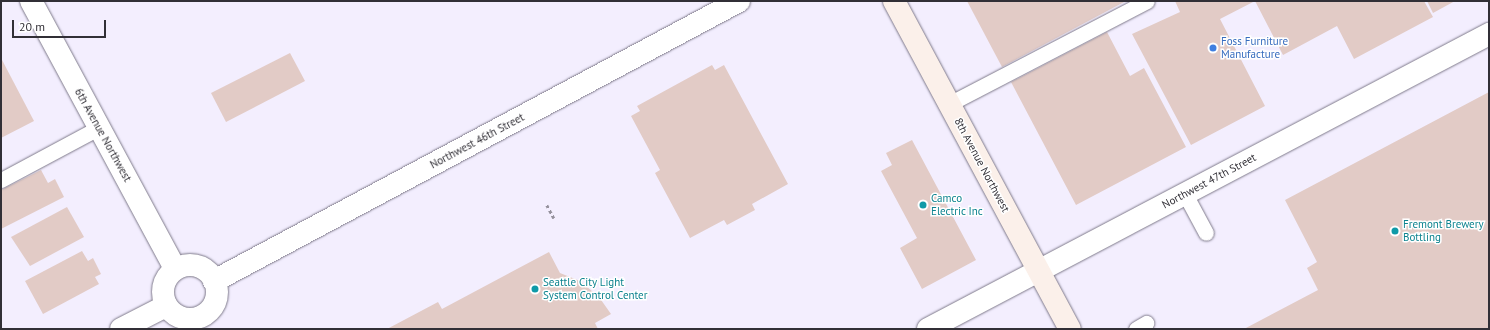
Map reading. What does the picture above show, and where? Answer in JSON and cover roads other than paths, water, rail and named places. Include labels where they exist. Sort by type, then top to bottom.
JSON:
[{"type":"main road","name":"8th Avenue Northwest","points":[[894,1],[1070,329]]},
{"type":"street","name":"6th Avenue Northwest","points":[[31,1],[98,128],[175,268]]},
{"type":"street","name":"Northwest 46th Street","points":[[214,280],[739,1]]},
{"type":"street","name":"Northwest 47th Street","points":[[928,329],[1489,34]]},
{"type":"street","points":[[192,264],[200,266],[214,280],[215,303],[206,323],[184,319],[166,306],[162,291],[164,282],[175,268],[192,264]]},
{"type":"street","points":[[121,329],[166,306]]},
{"type":"lane","points":[[949,104],[1147,1]]},
{"type":"lane","points":[[1,180],[98,128]]},
{"type":"lane","points":[[1185,194],[1206,233]]},
{"type":"place","name":"Foss Furniture Manufacture","points":[[1213,48]]},
{"type":"place","name":"Camco Electric Inc","points":[[923,205]]},
{"type":"place","name":"Fremont Brewery Bottling","points":[[1395,231]]},
{"type":"place","name":"Seattle City Light System Control Center","points":[[535,289]]}]
